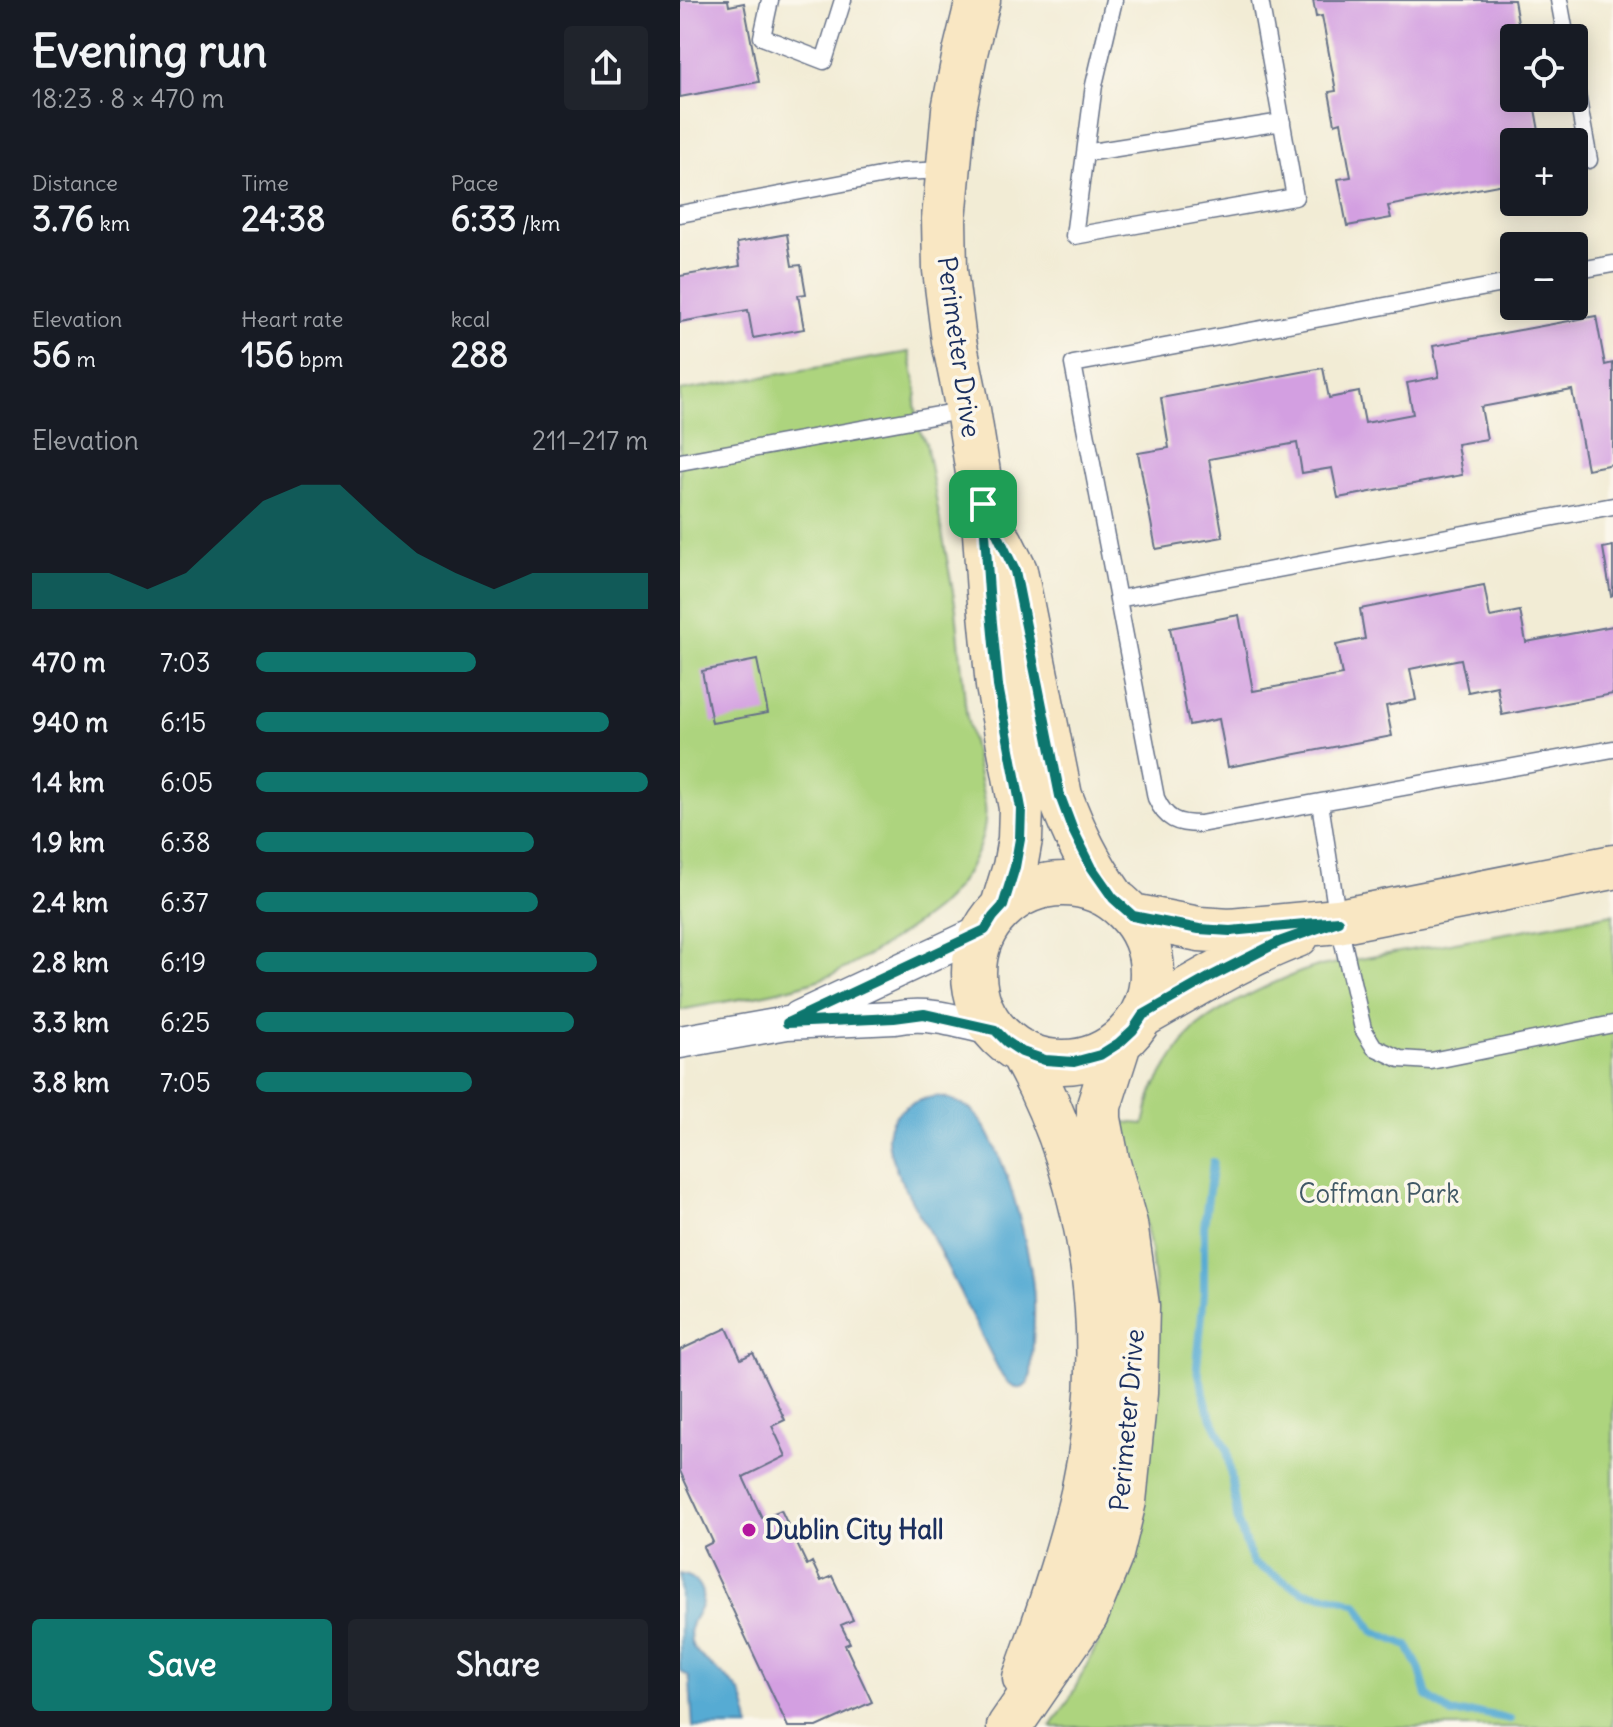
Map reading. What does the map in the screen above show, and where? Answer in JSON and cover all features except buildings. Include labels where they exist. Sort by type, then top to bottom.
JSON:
[{"type":"main road","name":"Perimeter Drive","points":[[978,0],[954,110],[944,219],[945,270],[954,341],[983,504],[998,686],[1021,808],[1015,867],[994,918]]},
{"type":"main road","name":"Perimeter Drive","points":[[983,504],[1015,571],[1060,796],[1092,868],[1123,907]]},
{"type":"main road","points":[[1338,921],[1279,942],[1210,977],[1131,1029],[1100,1055],[1074,1062],[1045,1060],[1008,1041],[987,1020],[974,984],[979,945],[994,918],[1023,893],[1045,885],[1069,883],[1091,887],[1123,907],[1199,929],[1230,931],[1338,921],[1613,867]]},
{"type":"main road","points":[[1123,907],[1144,934],[1151,954],[1153,975],[1150,995],[1131,1029]]},
{"type":"main road","name":"Perimeter Drive","points":[[1008,1727],[1086,1615],[1111,1554],[1124,1501],[1135,1393],[1137,1306],[1125,1224],[1107,1160],[1099,1106],[1131,1029]]},
{"type":"main road","name":"Perimeter Drive","points":[[1008,1041],[1052,1112],[1069,1157],[1094,1271],[1098,1374],[1093,1431],[1082,1494],[1039,1639],[1008,1727]]},
{"type":"street","points":[[787,1023],[994,918]]},
{"type":"street","points":[[680,1042],[787,1023],[924,1014],[1008,1041]]},
{"type":"lane","points":[[770,0],[762,37],[824,61],[843,0]]},
{"type":"lane","points":[[1114,0],[1094,85],[1074,236],[1295,197],[1260,0]]},
{"type":"lane","points":[[1559,0],[1563,24]]},
{"type":"lane","points":[[1580,112],[1589,160]]},
{"type":"lane","points":[[1085,153],[1282,122]]},
{"type":"lane","points":[[680,214],[901,172],[948,170]]},
{"type":"lane","points":[[1588,268],[1613,264]]},
{"type":"lane","points":[[1500,285],[1073,364],[1156,798],[1161,809],[1176,822],[1200,824],[1613,749]]},
{"type":"lane","points":[[680,462],[968,410]]},
{"type":"lane","points":[[1118,599],[1613,506]]},
{"type":"lane","points":[[1320,803],[1338,921],[1363,1029],[1374,1047],[1400,1059],[1431,1061],[1613,1024]]},
{"type":"green space","points":[[909,352],[917,391],[915,404],[920,431],[926,443],[956,609],[966,712],[985,805],[979,847],[966,874],[938,907],[852,965],[793,988],[680,1010],[680,391]]},
{"type":"green space","name":"Coffman Park","points":[[1613,914],[1613,1727],[1051,1727],[1069,1700],[1096,1647],[1118,1588],[1156,1300],[1151,1251],[1125,1145],[1123,1122],[1144,1124],[1154,1088],[1192,1031],[1238,1001],[1286,978],[1315,967]]},
{"type":"water","points":[[937,1096],[967,1107],[983,1125],[995,1146],[1014,1200],[1028,1257],[1034,1301],[1031,1375],[1022,1388],[1009,1384],[1002,1376],[893,1161],[888,1135],[893,1119],[912,1104]]},
{"type":"water","points":[[680,1574],[695,1581],[701,1589],[701,1606],[691,1627],[693,1648],[739,1691],[749,1727],[693,1727],[689,1677],[680,1671]]},
{"type":"waterway","points":[[1213,1162],[1204,1226],[1204,1293],[1197,1366],[1208,1410],[1227,1449],[1238,1523],[1253,1563],[1304,1592],[1357,1604],[1373,1631],[1408,1646],[1420,1670],[1427,1696],[1452,1714],[1481,1713],[1510,1719]]},
{"type":"place","name":"Dublin City Hall","points":[[749,1530]]},
{"type":"route","points":[[983,504],[1015,571],[1060,796],[1092,868],[1113,898],[1133,916],[1199,929],[1230,931],[1338,921],[1279,942],[1210,977],[1143,1015],[1133,1030],[1100,1055],[1074,1062],[1045,1060],[1022,1052],[995,1030],[924,1014],[787,1023],[985,930],[1003,906],[1015,867],[1021,808],[998,686],[983,504]]}]
